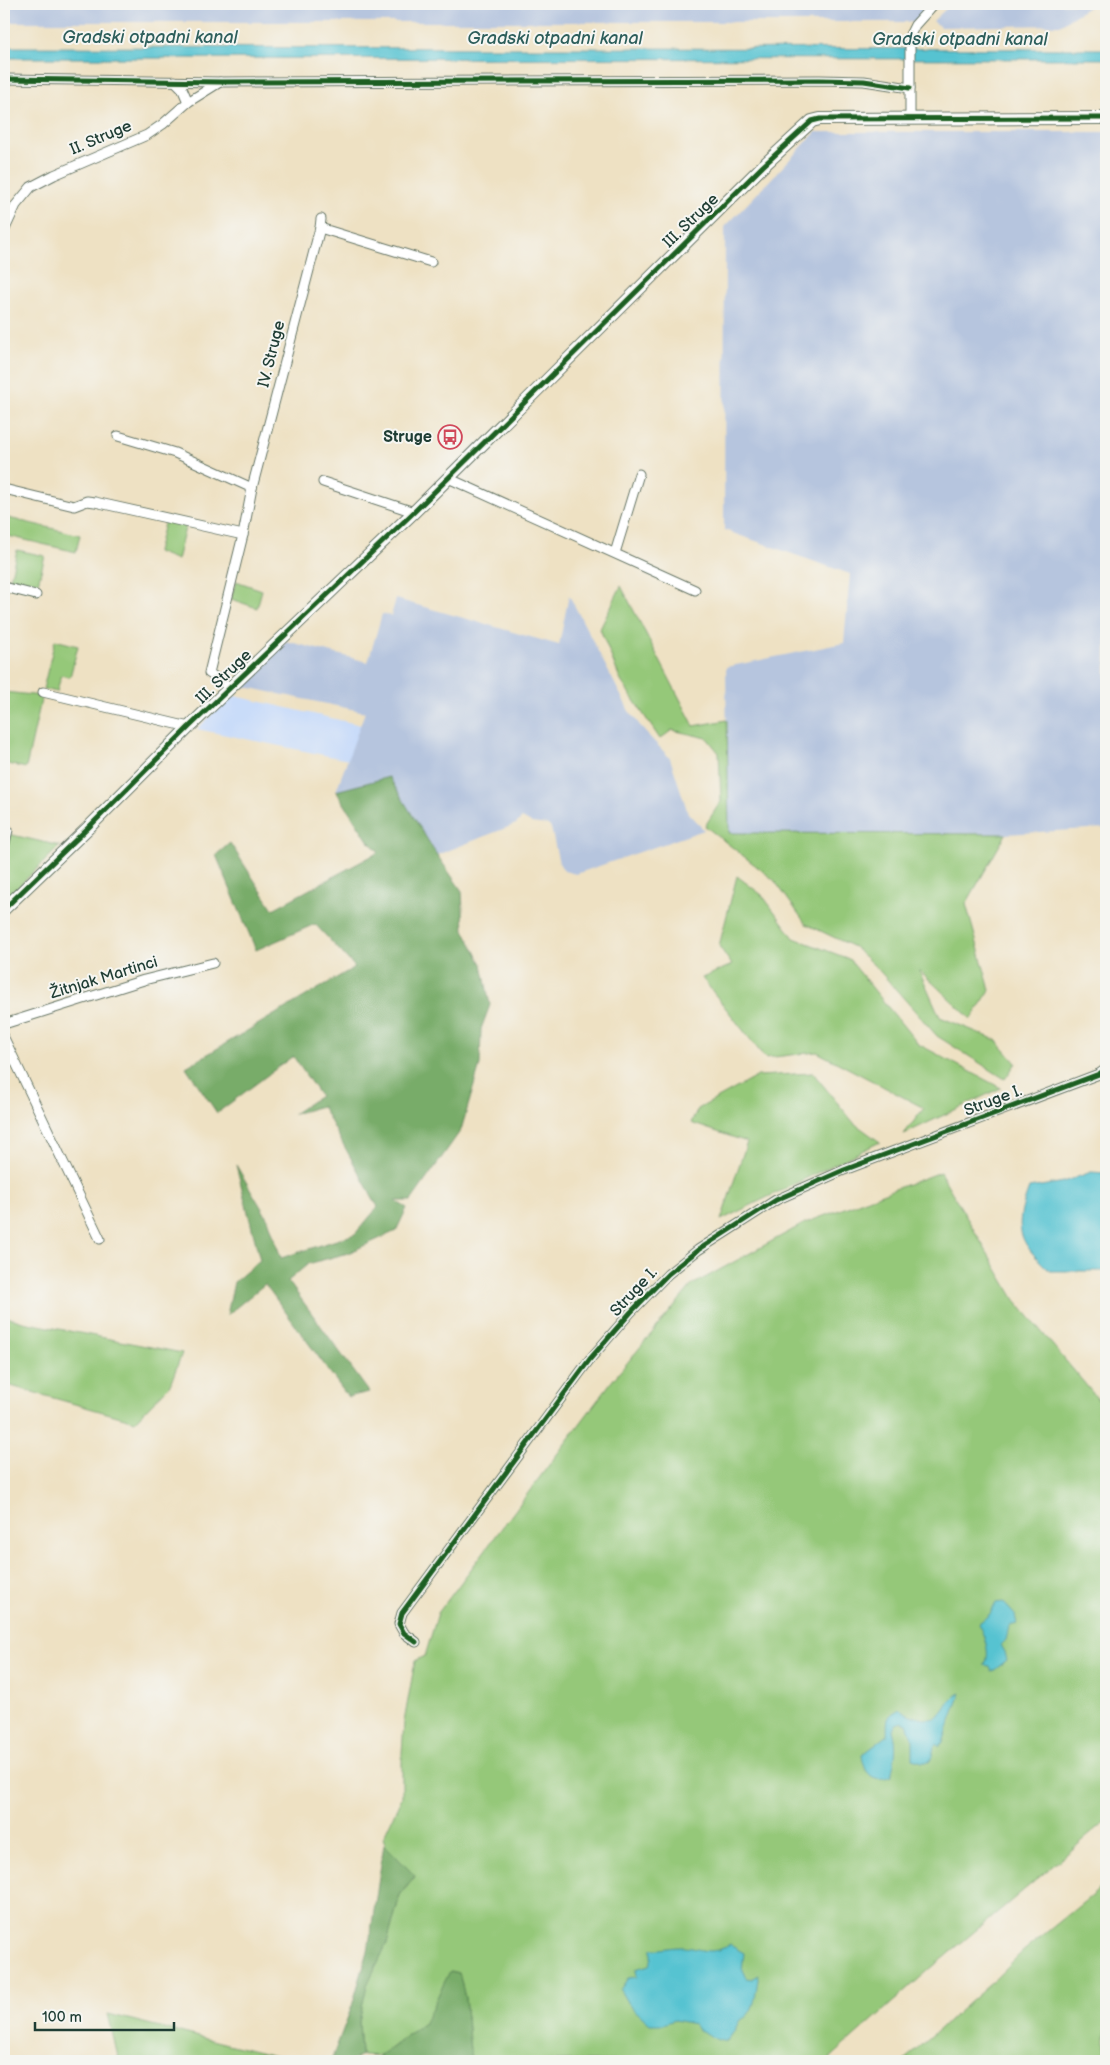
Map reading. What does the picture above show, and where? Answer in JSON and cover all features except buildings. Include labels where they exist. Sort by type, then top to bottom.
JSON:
[{"type":"street","points":[[910,118],[909,41],[912,29],[934,4]]},
{"type":"street","points":[[4,79],[221,82],[820,80],[864,81],[910,88]]},
{"type":"street","points":[[175,81],[182,88],[188,102]]},
{"type":"street","name":"II. Struge","points":[[4,231],[16,205],[31,187],[54,174],[147,135],[188,102],[221,82]]},
{"type":"street","name":"III. Struge","points":[[4,909],[189,727],[414,512],[763,166],[812,121],[820,119],[910,118],[1106,118]]},
{"type":"street","name":"IV. Struge","points":[[231,688],[209,673],[243,535],[252,488],[321,223],[431,262]]},
{"type":"street","points":[[118,436],[175,453],[252,488]]},
{"type":"street","points":[[615,552],[639,474]]},
{"type":"street","points":[[448,478],[615,552],[695,590]]},
{"type":"street","points":[[323,482],[414,512]]},
{"type":"street","points":[[4,489],[74,506],[88,501],[243,535]]},
{"type":"street","points":[[4,587],[36,595]]},
{"type":"street","points":[[43,692],[189,727]]},
{"type":"street","points":[[4,847],[8,830]]},
{"type":"street","name":"Žitnjak Martinci","points":[[5,1022],[144,980],[213,963]]},
{"type":"street","points":[[4,1038],[100,1239]]},
{"type":"street","name":"Struge I.","points":[[416,1642],[404,1633],[399,1624],[402,1613],[590,1359],[631,1312],[668,1274],[698,1250],[776,1200],[844,1170],[1091,1077],[1106,1069]]},
{"type":"shaded area","points":[[4,4],[923,4],[922,22],[4,22]]},
{"type":"shaded area","points":[[951,4],[1093,4],[1060,25],[940,27],[933,21]]},
{"type":"shaded area","points":[[816,132],[1106,132],[1106,828],[1006,834],[728,833],[726,667],[844,643],[850,574],[724,530],[725,227]]},
{"type":"shaded area","points":[[569,595],[629,711],[645,732],[670,758],[688,813],[704,830],[576,874],[564,871],[559,863],[551,828],[548,825],[531,823],[522,818],[516,824],[437,855],[389,777],[336,791],[365,712],[241,686],[286,641],[368,662],[382,614],[391,616],[396,599],[559,645]]},
{"type":"shaded area","points":[[231,695],[361,725],[348,760],[197,729]]},
{"type":"green space","points":[[4,517],[80,535],[76,552],[4,535]]},
{"type":"green space","points":[[165,519],[186,524],[177,560],[157,552]]},
{"type":"green space","points":[[17,550],[45,556],[36,591],[9,584]]},
{"type":"green space","points":[[236,581],[262,590],[257,608],[231,599]]},
{"type":"green space","points":[[621,586],[694,726],[727,720],[729,833],[1006,834],[966,904],[990,990],[971,1019],[919,970],[940,1017],[996,1040],[1016,1063],[1005,1079],[937,1036],[877,968],[854,947],[806,924],[774,880],[705,826],[721,801],[719,753],[707,738],[672,730],[660,739],[621,681],[600,629]]},
{"type":"green space","points":[[55,640],[78,646],[70,677],[61,675],[57,692],[43,689]]},
{"type":"green space","points":[[4,692],[42,696],[26,768],[4,763]]},
{"type":"green space","points":[[389,777],[437,855],[462,891],[464,930],[482,964],[490,1005],[481,1029],[480,1065],[461,1130],[411,1201],[395,1201],[407,1208],[396,1231],[348,1253],[308,1264],[288,1281],[369,1392],[348,1397],[265,1284],[227,1315],[234,1282],[260,1260],[236,1165],[268,1219],[281,1258],[355,1234],[378,1207],[322,1106],[293,1114],[320,1096],[293,1056],[217,1113],[186,1067],[355,967],[315,924],[256,950],[216,855],[230,843],[273,909],[379,852],[369,842],[336,791]]},
{"type":"green space","points":[[8,834],[60,846],[4,901],[4,851]]},
{"type":"green space","points":[[737,876],[762,895],[794,938],[849,959],[918,1044],[1001,1088],[904,1134],[924,1108],[817,1052],[765,1058],[702,978],[732,965],[719,946]]},
{"type":"green space","points":[[813,1073],[854,1123],[880,1142],[721,1220],[747,1142],[691,1123],[698,1109],[758,1076]]},
{"type":"green space","points":[[940,1172],[1015,1300],[1106,1409],[1106,1821],[930,1969],[827,2061],[471,2061],[465,1998],[459,1973],[451,1971],[425,2022],[380,2056],[361,2055],[359,2021],[366,1985],[387,1943],[400,1895],[415,1877],[392,1854],[383,1838],[402,1797],[404,1722],[415,1661],[425,1656],[438,1613],[612,1381],[692,1285],[805,1223]]},
{"type":"green space","points":[[4,1316],[23,1322],[182,1353],[170,1385],[135,1421],[4,1384]]},
{"type":"green space","points":[[384,1844],[415,1876],[400,1895],[387,1943],[367,1985],[359,2021],[361,2055],[352,2061],[331,2061],[352,2006],[368,1951]]},
{"type":"green space","points":[[1106,1884],[1106,2061],[903,2061],[990,1984],[1021,1953]]},
{"type":"green space","points":[[450,1971],[459,1973],[465,1998],[471,2061],[374,2061],[425,2022]]},
{"type":"green space","points":[[108,2014],[295,2061],[119,2061]]},
{"type":"water","points":[[4,47],[1106,49],[1106,59],[4,58]]},
{"type":"water","points":[[1091,1172],[1106,1173],[1106,1271],[1050,1271],[1031,1251],[1021,1234],[1021,1214],[1029,1188],[1064,1182]]},
{"type":"water","points":[[1003,1602],[1015,1615],[1017,1624],[1009,1626],[1006,1640],[1001,1645],[1007,1660],[992,1672],[990,1666],[984,1665],[987,1651],[983,1633],[978,1624],[990,1614],[996,1603]]},
{"type":"water","points":[[961,1693],[943,1742],[939,1747],[937,1744],[935,1746],[929,1762],[913,1759],[913,1740],[907,1724],[902,1722],[896,1724],[893,1730],[895,1753],[891,1776],[879,1778],[870,1775],[865,1767],[862,1755],[887,1736],[888,1720],[891,1714],[900,1709],[920,1718],[936,1718],[956,1695]]},
{"type":"water","points":[[730,1945],[744,1953],[742,1970],[746,1978],[752,1979],[759,1975],[750,2013],[740,2020],[728,2041],[716,2039],[698,2030],[694,2024],[675,2020],[663,2024],[650,2024],[628,2004],[620,1990],[628,1978],[637,1977],[636,1969],[649,1965],[652,1958],[652,1949],[688,1947],[710,1951],[722,1949]]},
{"type":"cycle path","points":[[4,79],[221,82],[820,80],[864,81],[910,88]]},
{"type":"cycle path","points":[[4,909],[189,727],[414,512],[763,166],[812,121],[820,119],[1106,118]]},
{"type":"cycle path","points":[[416,1642],[404,1633],[399,1624],[402,1613],[590,1359],[631,1312],[668,1274],[698,1250],[776,1200],[844,1170],[1099,1074],[1106,1069]]},
{"type":"place","name":"Struge","points":[[450,437]]},
{"type":"water label","name":"Gradski otpadni kanal","points":[[150,37]]},
{"type":"water label","name":"Gradski otpadni kanal","points":[[555,38]]},
{"type":"water label","name":"Gradski otpadni kanal","points":[[960,39]]}]
